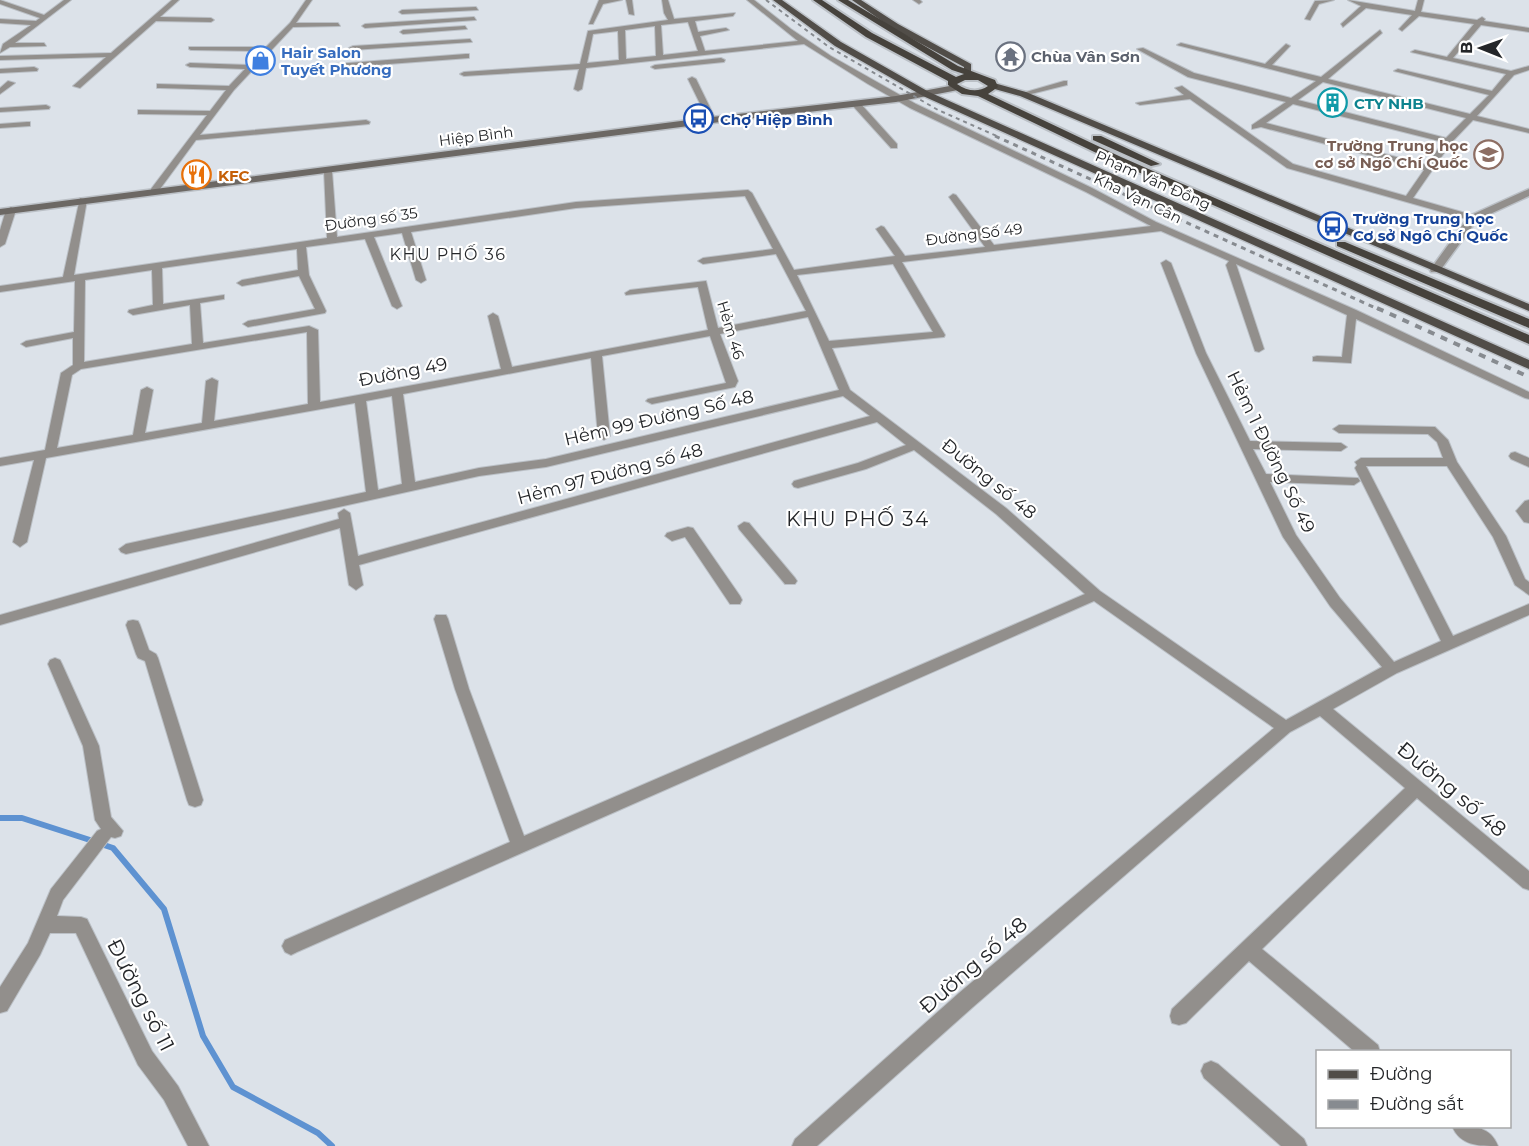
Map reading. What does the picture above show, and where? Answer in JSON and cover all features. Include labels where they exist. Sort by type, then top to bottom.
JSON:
[{"type":"highway","points":[[817,0],[869,34],[954,84],[979,93],[993,87],[989,81],[955,68],[842,0]]},
{"type":"highway","points":[[954,84],[963,77],[979,77]]},
{"type":"highway","name":"Phạm Văn Đồng","points":[[993,87],[1215,190],[1529,324]]},
{"type":"highway","name":"Phạm Văn Đồng","points":[[979,93],[1117,159],[1529,340]]},
{"type":"main road","name":"Phạm Văn Đồng","points":[[777,0],[838,44],[926,94],[1529,365]]},
{"type":"main road","points":[[856,0],[895,26],[968,66],[967,71]]},
{"type":"main road","name":"Hiệp Bình","points":[[0,212],[712,120],[896,99],[926,94],[954,84]]},
{"type":"main road","name":"Phạm Văn Đồng","points":[[993,87],[1023,94],[1529,308]]},
{"type":"street","points":[[0,51],[4,45],[68,0]]},
{"type":"street","points":[[77,86],[176,0]]},
{"type":"street","points":[[154,191],[231,88],[270,49],[309,0]]},
{"type":"street","points":[[591,23],[601,1],[619,0]]},
{"type":"street","points":[[629,0],[632,14]]},
{"type":"street","points":[[665,0],[672,22]]},
{"type":"street","name":"Kha Vạn Cân","points":[[750,0],[780,27],[896,99],[1089,190],[1161,228],[1352,312],[1529,396]]},
{"type":"street","points":[[1308,19],[1317,2],[1332,0]]},
{"type":"street","points":[[1352,0],[1365,6],[1529,28]]},
{"type":"street","points":[[1402,29],[1419,12],[1421,0]]},
{"type":"street","points":[[0,2],[11,3],[25,11],[45,17]]},
{"type":"street","points":[[402,12],[477,6],[451,5]]},
{"type":"street","points":[[1343,25],[1365,6]]},
{"type":"street","points":[[578,89],[591,32],[733,14]]},
{"type":"street","points":[[153,19],[211,20]]},
{"type":"street","points":[[365,26],[474,19]]},
{"type":"street","points":[[691,20],[702,52]]},
{"type":"street","points":[[1449,59],[1482,20]]},
{"type":"street","points":[[0,21],[36,23]]},
{"type":"street","points":[[658,24],[660,57]]},
{"type":"street","points":[[290,25],[338,25],[333,31]]},
{"type":"street","points":[[389,33],[473,28]]},
{"type":"street","points":[[621,28],[623,61]]},
{"type":"street","points":[[696,34],[726,30]]},
{"type":"street","points":[[1242,134],[1260,124],[1289,101],[1323,79],[1380,32]]},
{"type":"street","points":[[353,48],[470,41]]},
{"type":"street","points":[[465,74],[584,66],[804,42]]},
{"type":"street","points":[[4,45],[45,45]]},
{"type":"street","points":[[1181,45],[1529,131]]},
{"type":"street","points":[[1267,66],[1286,46]]},
{"type":"street","points":[[191,48],[270,49]]},
{"type":"street","points":[[1141,49],[1191,75],[1448,141]]},
{"type":"street","points":[[655,67],[721,60],[714,51]]},
{"type":"street","points":[[1415,52],[1510,73],[1529,68]]},
{"type":"street","points":[[0,58],[112,55]]},
{"type":"street","points":[[335,66],[466,56]]},
{"type":"street","points":[[190,65],[251,67]]},
{"type":"street","points":[[0,71],[34,69]]},
{"type":"street","points":[[1398,71],[1494,94]]},
{"type":"street","points":[[1408,199],[1427,168],[1448,141],[1494,94],[1510,73]]},
{"type":"street","points":[[692,79],[712,120]]},
{"type":"street","points":[[0,92],[11,83]]},
{"type":"street","points":[[1023,94],[1064,83]]},
{"type":"street","points":[[160,86],[231,88]]},
{"type":"street","points":[[1179,88],[1290,166],[1473,218]]},
{"type":"street","points":[[1140,103],[1190,97]]},
{"type":"street","points":[[856,104],[894,146]]},
{"type":"street","points":[[0,110],[46,107]]},
{"type":"street","points":[[141,112],[212,113]]},
{"type":"street","points":[[192,138],[366,122]]},
{"type":"street","points":[[0,126],[27,124]]},
{"type":"street","points":[[1260,124],[1427,168]]},
{"type":"street","points":[[328,171],[332,240]]},
{"type":"street","points":[[1435,270],[1473,218],[1529,192]]},
{"type":"street","name":"Đường số 35","points":[[0,289],[576,205],[748,193]]},
{"type":"street","name":"Đường số 48","points":[[748,193],[812,313],[845,392],[1001,511],[1095,595],[1285,728]]},
{"type":"street","points":[[953,197],[990,248]]},
{"type":"street","points":[[68,279],[83,200]]},
{"type":"street","points":[[0,244],[11,210]]},
{"type":"street","name":"Đường Số 49","points":[[790,273],[898,258],[1161,228]]},
{"type":"street","points":[[405,229],[421,280]]},
{"type":"street","points":[[825,345],[940,335],[881,229]]},
{"type":"street","points":[[368,235],[396,306]]},
{"type":"street","points":[[248,324],[321,311],[320,300],[310,290],[303,272],[301,245]]},
{"type":"street","points":[[703,261],[778,251]]},
{"type":"street","points":[[1235,259],[1231,265],[1259,349]]},
{"type":"street","name":"Hẻm 1 Đường Số 49","points":[[1166,263],[1201,353],[1290,537],[1335,602],[1392,669]]},
{"type":"street","points":[[157,265],[158,306]]},
{"type":"street","points":[[242,284],[303,272]]},
{"type":"street","points":[[78,366],[80,277]]},
{"type":"street","name":"Hẻm 46","points":[[630,292],[702,283],[714,332],[732,381],[731,385],[652,401]]},
{"type":"street","points":[[133,312],[220,297]]},
{"type":"street","points":[[195,301],[198,348]]},
{"type":"street","points":[[1317,359],[1347,361],[1352,312]]},
{"type":"street","name":"Đường 49","points":[[0,462],[360,399],[812,313]]},
{"type":"street","points":[[493,316],[507,370]]},
{"type":"street","points":[[20,542],[67,373],[78,366],[312,330],[314,332],[314,407]]},
{"type":"street","points":[[26,344],[77,334]]},
{"type":"street","points":[[596,354],[604,436]]},
{"type":"street","points":[[208,426],[212,381]]},
{"type":"street","points":[[138,438],[147,390]]},
{"type":"street","points":[[397,392],[409,487]]},
{"type":"street","name":"Hẻm 99 Đường Số 48","points":[[126,549],[479,472],[546,463],[845,392]]},
{"type":"street","points":[[360,399],[373,496]]},
{"type":"street","name":"Hẻm 97 Đường số 48","points":[[351,563],[877,418]]},
{"type":"street","points":[[1340,429],[1431,430],[1442,440],[1451,462],[1499,537],[1520,582],[1529,590]]},
{"type":"street","points":[[798,484],[862,466],[916,445]]},
{"type":"street","points":[[1247,445],[1341,447]]},
{"type":"street","points":[[1515,456],[1529,463]]},
{"type":"street","points":[[1450,645],[1361,465],[1451,462]]},
{"type":"street","points":[[1263,478],[1354,481]]},
{"type":"street","points":[[1529,504],[1522,511],[1529,519]]},
{"type":"street","points":[[342,508],[356,585]]},
{"type":"street","points":[[0,620],[345,522]]},
{"type":"street","points":[[744,526],[790,582]]},
{"type":"street","points":[[672,536],[688,531],[735,600]]},
{"type":"street","points":[[291,946],[1095,595]]},
{"type":"street","name":"Đường số 48","points":[[802,1146],[966,1000],[1285,728],[1392,669],[1529,609]]},
{"type":"street","points":[[441,619],[462,689],[519,845]]},
{"type":"street","points":[[133,625],[143,654],[151,658],[195,800]]},
{"type":"street","points":[[0,1004],[46,924],[57,895],[109,833],[103,820],[91,746],[55,664]]},
{"type":"street","name":"Đường số 48","points":[[1320,707],[1529,882]]},
{"type":"street","points":[[1179,1016],[1416,788]]},
{"type":"street","name":"Đường số 11","points":[[46,924],[81,925],[125,1020],[146,1058],[171,1092],[198,1146]]},
{"type":"street","points":[[1248,950],[1369,1050]]},
{"type":"street","points":[[1211,1071],[1297,1146]]},
{"type":"street","points":[[1465,1128],[1488,1146]]},
{"type":"waterway","points":[[0,818],[22,818],[93,841]]},
{"type":"waterway","points":[[101,844],[113,848],[164,909],[203,1036],[233,1087],[318,1133],[332,1146]]},
{"type":"railway","points":[[766,0],[829,47],[938,110],[999,137]]},
{"type":"railway","points":[[995,136],[1380,310]]},
{"type":"railway","points":[[1377,308],[1529,377]]},
{"type":"place","name":"Chùa Vân Sơn","points":[[1010,56]]},
{"type":"place","name":"Hair Salon Tuyết Phương","points":[[260,61]]},
{"type":"place","name":"CTY NHB","points":[[1333,103]]},
{"type":"place","name":"Chợ Hiệp Bình","points":[[699,119]]},
{"type":"place","name":"Trường Trung học cơ sở Ngô Chí Quốc","points":[[1489,154]]},
{"type":"place","name":"KFC","points":[[197,175]]},
{"type":"place","name":"Trường Trung học Cơ sở Ngô Chí Quốc","points":[[1332,227]]},
{"type":"district","name":"KHU PHỐ 36","points":[[448,254]]},
{"type":"district","name":"KHU PHỐ 34","points":[[858,519]]}]
